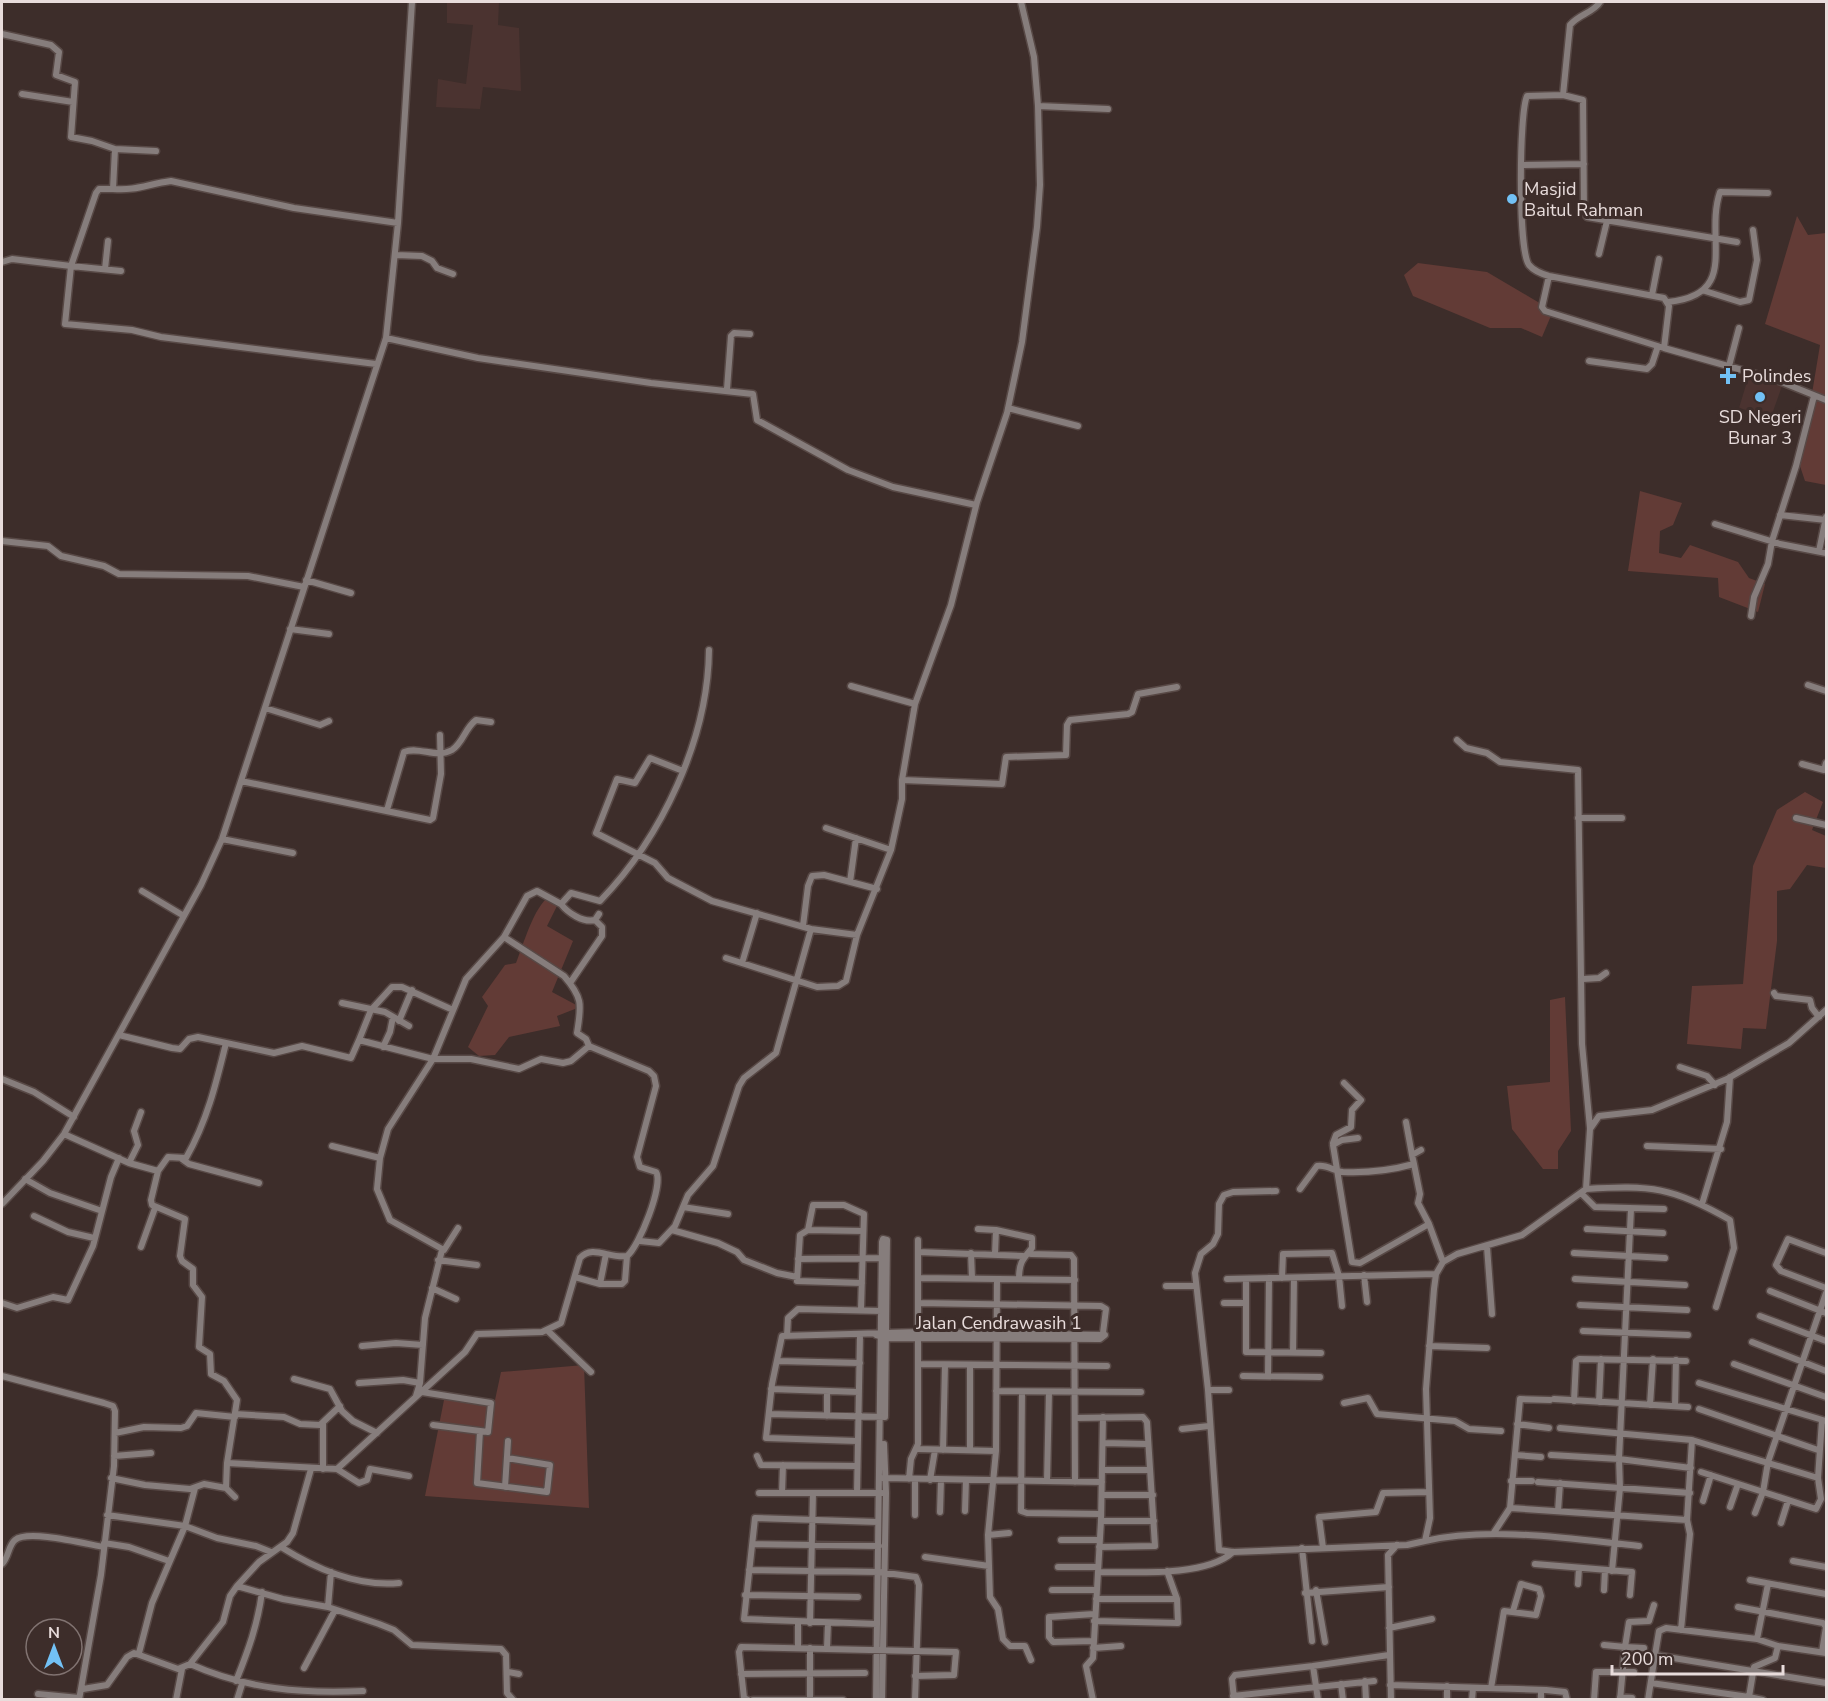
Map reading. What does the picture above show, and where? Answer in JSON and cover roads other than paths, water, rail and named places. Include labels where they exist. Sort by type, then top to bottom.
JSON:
[{"type":"street","points":[[2,1204],[64,1134],[201,885],[222,839],[386,338],[396,255],[412,2]]},
{"type":"street","points":[[726,958],[821,988],[842,984],[847,977],[857,935],[891,850],[902,799],[902,780],[915,704],[951,604],[976,505],[1008,408],[1022,342],[1037,227],[1040,185],[1034,57],[1021,2]]},
{"type":"street","points":[[1563,95],[1570,25],[1576,17],[1595,9],[1600,2]]},
{"type":"street","points":[[2,34],[51,45],[59,52],[56,75],[74,81],[70,135],[72,139],[93,141],[116,149],[156,151]]},
{"type":"street","points":[[22,94],[73,102]]},
{"type":"street","points":[[1737,242],[1590,218],[1584,214],[1584,103],[1578,96],[1527,96],[1520,216],[1524,253],[1529,265],[1538,273],[1652,295],[1668,302],[1705,291],[1740,302],[1749,300],[1757,260],[1753,230]]},
{"type":"street","points":[[1038,106],[1108,109]]},
{"type":"street","points":[[113,189],[116,149]]},
{"type":"street","points":[[1522,165],[1584,164]]},
{"type":"street","points":[[376,364],[161,337],[132,330],[65,324],[71,266],[99,189],[134,190],[151,183],[171,182],[294,208],[398,223]]},
{"type":"street","points":[[1705,291],[1713,277],[1720,192],[1768,193]]},
{"type":"street","points":[[1599,254],[1607,221]]},
{"type":"street","points":[[105,269],[108,241]]},
{"type":"street","points":[[396,255],[422,256],[432,261],[437,268],[453,274]]},
{"type":"street","points":[[2,262],[12,259],[121,271]]},
{"type":"street","points":[[1652,295],[1659,259]]},
{"type":"street","points":[[1549,276],[1543,295],[1543,310],[1774,379],[1827,400]]},
{"type":"street","points":[[1589,362],[1647,369],[1661,347],[1668,302]]},
{"type":"street","points":[[1729,366],[1739,328]]},
{"type":"street","points":[[727,389],[731,336],[734,333],[750,334]]},
{"type":"street","points":[[386,338],[490,359],[662,384],[727,389],[753,394],[757,420],[848,470],[893,487],[976,505]]},
{"type":"street","points":[[1751,616],[1756,589],[1768,564],[1772,541],[1814,396]]},
{"type":"street","points":[[1008,408],[1078,426]]},
{"type":"street","points":[[1714,524],[1772,541],[1823,552],[1826,518],[1780,515]]},
{"type":"street","points":[[2,541],[48,546],[61,556],[104,567],[119,574],[248,576],[305,583],[351,593]]},
{"type":"street","points":[[290,629],[329,634]]},
{"type":"street","points":[[561,904],[570,893],[600,901],[637,853],[672,797],[697,732],[708,680],[709,650]]},
{"type":"street","points":[[1808,685],[1827,691]]},
{"type":"street","points":[[851,686],[915,704]]},
{"type":"street","points":[[902,780],[1002,784],[1006,758],[1066,754],[1067,725],[1070,720],[1128,714],[1132,712],[1138,694],[1177,687]]},
{"type":"street","points":[[265,708],[320,725],[329,721]]},
{"type":"street","points":[[387,810],[404,752],[410,750],[441,755],[454,749],[476,720],[491,722]]},
{"type":"street","points":[[241,781],[428,820],[433,818],[441,774],[440,735]]},
{"type":"street","points":[[1457,740],[1466,748],[1487,753],[1500,762],[1576,768],[1583,979],[1582,1044],[1590,1129],[1583,1191],[1595,1208],[1664,1209]]},
{"type":"street","points":[[683,771],[650,758],[635,783],[617,779],[596,833],[657,864],[668,878],[712,901],[807,928],[857,935]]},
{"type":"street","points":[[1802,764],[1826,768]]},
{"type":"street","points":[[1578,818],[1622,818]]},
{"type":"street","points":[[1796,818],[1827,825]]},
{"type":"street","points":[[826,828],[891,850]]},
{"type":"street","points":[[850,882],[856,838]]},
{"type":"street","points":[[222,839],[293,853]]},
{"type":"street","points":[[640,1241],[656,1244],[672,1230],[688,1195],[713,1166],[739,1086],[744,1078],[776,1053],[796,981],[807,928],[808,886],[812,876],[824,875],[877,889]]},
{"type":"street","points":[[142,891],[184,916]]},
{"type":"street","points":[[458,1227],[447,1249],[442,1250],[390,1220],[384,1212],[377,1189],[380,1158],[388,1129],[433,1059],[466,979],[504,937],[532,891],[561,904],[571,914],[589,921],[597,917],[602,927],[602,936],[570,983]]},
{"type":"street","points":[[742,963],[757,913]]},
{"type":"street","points":[[504,937],[564,976],[570,983],[582,1008],[577,1033],[586,1039],[589,1046],[649,1071],[654,1076],[656,1086],[637,1157],[640,1167],[658,1175],[658,1184],[640,1241],[627,1256],[625,1281],[619,1284],[600,1284],[575,1277]]},
{"type":"street","points":[[1583,979],[1599,978],[1606,973]]},
{"type":"street","points":[[119,1035],[180,1049],[193,1037],[274,1053],[302,1046],[351,1058],[371,1010],[392,987],[412,990],[453,1010]]},
{"type":"street","points":[[383,1047],[412,990]]},
{"type":"street","points":[[1774,993],[1778,997],[1810,1000],[1812,1008],[1819,1017]]},
{"type":"street","points":[[342,1003],[371,1010],[409,1026]]},
{"type":"street","points":[[1590,1129],[1599,1116],[1644,1113],[1715,1085],[1790,1043],[1827,1010]]},
{"type":"street","points":[[359,1040],[433,1059],[471,1059],[519,1069],[541,1059],[563,1063],[572,1061],[589,1046]]},
{"type":"street","points":[[182,1159],[186,1158],[202,1130],[213,1098],[226,1043]]},
{"type":"street","points":[[1680,1067],[1707,1076],[1715,1085]]},
{"type":"street","points":[[1702,1204],[1721,1149],[1727,1122],[1730,1077]]},
{"type":"street","points":[[2,1079],[34,1092],[74,1117]]},
{"type":"street","points":[[1344,1083],[1361,1099],[1352,1110],[1351,1127],[1336,1135],[1333,1143],[1353,1263],[1360,1263],[1430,1224]]},
{"type":"street","points":[[129,1163],[138,1145],[134,1131],[141,1112]]},
{"type":"street","points":[[1407,1122],[1420,1194],[1418,1203],[1430,1224],[1443,1262]]},
{"type":"street","points":[[64,1134],[129,1163],[158,1171]]},
{"type":"street","points":[[1333,1143],[1358,1138]]},
{"type":"street","points":[[332,1146],[380,1158]]},
{"type":"street","points":[[1647,1146],[1721,1149]]},
{"type":"street","points":[[1412,1155],[1421,1150]]},
{"type":"street","points":[[226,1488],[236,1397],[224,1381],[211,1374],[210,1353],[199,1347],[201,1297],[193,1286],[194,1269],[180,1256],[185,1219],[182,1215],[155,1208],[150,1200],[158,1171],[168,1157],[182,1159],[189,1164],[259,1183]]},
{"type":"street","points":[[2,1303],[17,1308],[53,1297],[68,1300],[94,1238],[119,1158]]},
{"type":"street","points":[[1300,1189],[1317,1166],[1324,1165],[1338,1171],[1398,1168],[1414,1164]]},
{"type":"street","points":[[25,1179],[50,1193],[102,1211]]},
{"type":"street","points":[[1425,1541],[1430,1526],[1426,1418],[1429,1346],[1436,1274],[1443,1262],[1456,1254],[1487,1247],[1522,1235],[1583,1191],[1651,1187],[1702,1204],[1732,1222],[1734,1248],[1716,1307]]},
{"type":"street","points":[[1276,1191],[1233,1192],[1224,1195],[1219,1204],[1218,1234],[1213,1244],[1201,1254],[1195,1273],[1208,1390],[1219,1550],[1233,1552],[1398,1545],[1454,1536],[1493,1534],[1639,1546]]},
{"type":"street","points":[[808,1230],[813,1205],[844,1205],[864,1214],[861,1309]]},
{"type":"street","points":[[683,1207],[728,1214]]},
{"type":"street","points":[[141,1247],[155,1208]]},
{"type":"street","points":[[1604,1590],[1614,1544],[1620,1488],[1620,1432],[1627,1332],[1626,1307],[1631,1209]]},
{"type":"street","points":[[34,1216],[60,1229],[94,1238]]},
{"type":"street","points":[[978,1229],[1030,1236],[1032,1248],[1023,1256],[1019,1264],[1019,1279]]},
{"type":"street","points":[[1587,1229],[1663,1233]]},
{"type":"street","points":[[672,1230],[718,1242],[737,1252],[744,1260],[777,1273],[797,1277]]},
{"type":"street","points":[[862,1283],[798,1281],[797,1277],[800,1235],[808,1230],[863,1231]]},
{"type":"street","points":[[995,1254],[996,1230]]},
{"type":"street","points":[[876,1700],[882,1573],[882,1258],[884,1239],[887,1240],[883,1335]]},
{"type":"street","points":[[1827,1253],[1788,1239],[1776,1264],[1781,1271],[1827,1288]]},
{"type":"street","points":[[915,1515],[911,1459],[918,1449],[920,1364],[918,1240]]},
{"type":"street","points":[[1487,1247],[1492,1314]]},
{"type":"street","points":[[416,1397],[420,1383],[425,1318],[442,1250]]},
{"type":"street","points":[[227,1463],[311,1469],[337,1468],[465,1352],[477,1334],[548,1331],[561,1323],[584,1253],[590,1251],[627,1256]]},
{"type":"street","points":[[918,1252],[1023,1256]]},
{"type":"street","points":[[971,1253],[972,1278]]},
{"type":"street","points":[[1282,1278],[1283,1254],[1332,1253],[1339,1276],[1342,1306]]},
{"type":"street","points":[[1574,1253],[1665,1258]]},
{"type":"street","points":[[600,1284],[606,1254]]},
{"type":"street","points":[[1031,1254],[1074,1256],[1076,1280],[1074,1482]]},
{"type":"street","points":[[798,1259],[882,1258]]},
{"type":"street","points":[[438,1260],[477,1265]]},
{"type":"street","points":[[1227,1279],[1436,1274]]},
{"type":"street","points":[[1364,1275],[1367,1302]]},
{"type":"street","points":[[918,1278],[1076,1280]]},
{"type":"street","points":[[1268,1375],[1269,1278]]},
{"type":"street","points":[[1293,1352],[1294,1278]]},
{"type":"street","points":[[997,1279],[996,1450],[988,1535],[990,1597],[998,1609],[1003,1639],[1010,1646],[1024,1646],[1031,1660]]},
{"type":"street","points":[[1245,1279],[1245,1351],[1321,1353]]},
{"type":"street","points":[[1575,1279],[1685,1284]]},
{"type":"street","points":[[1166,1286],[1195,1286]]},
{"type":"street","points":[[432,1288],[456,1299]]},
{"type":"street","points":[[1770,1291],[1824,1312]]},
{"type":"street","points":[[1755,1513],[1763,1492],[1768,1462],[1812,1336],[1824,1312],[1827,1293]]},
{"type":"street","points":[[919,1303],[1076,1306]]},
{"type":"street","points":[[1224,1303],[1245,1303]]},
{"type":"street","points":[[1580,1305],[1687,1310]]},
{"type":"street","name":"Jalan Cendrawasih 1","points":[[787,1336],[919,1334],[1076,1336],[1103,1333],[1104,1307],[1076,1306]]},
{"type":"street","points":[[857,1441],[767,1440],[771,1389],[780,1338],[787,1336],[788,1318],[798,1309],[882,1311]]},
{"type":"street","points":[[1760,1316],[1827,1341]]},
{"type":"street","points":[[548,1331],[591,1372]]},
{"type":"street","points":[[1583,1331],[1688,1335]]},
{"type":"street","points":[[856,1493],[860,1335]]},
{"type":"street","points":[[1752,1342],[1827,1371]]},
{"type":"street","points":[[362,1346],[396,1343],[423,1345]]},
{"type":"street","points":[[1429,1346],[1487,1348]]},
{"type":"street","points":[[1574,1401],[1576,1361],[1581,1358],[1686,1361]]},
{"type":"street","points":[[1599,1402],[1601,1359]]},
{"type":"street","points":[[1650,1405],[1653,1359]]},
{"type":"street","points":[[1675,1406],[1676,1360]]},
{"type":"street","points":[[777,1361],[860,1363]]},
{"type":"street","points":[[920,1364],[1107,1366]]},
{"type":"street","points":[[1734,1364],[1827,1397]]},
{"type":"street","points":[[944,1450],[945,1365]]},
{"type":"street","points":[[970,1365],[970,1450]]},
{"type":"street","points":[[2,1376],[113,1406],[114,1456],[104,1545],[83,1689],[79,1699],[38,1694]]},
{"type":"street","points":[[1243,1376],[1320,1377]]},
{"type":"street","points":[[294,1379],[330,1389],[340,1406],[353,1421],[377,1433]]},
{"type":"street","points":[[359,1383],[403,1380],[420,1383]]},
{"type":"street","points":[[1699,1383],[1824,1421],[1818,1450],[1818,1478],[1824,1499],[1816,1509],[1701,1472]]},
{"type":"street","points":[[771,1389],[859,1392]]},
{"type":"street","points":[[1208,1390],[1229,1390]]},
{"type":"street","points":[[827,1391],[827,1416]]},
{"type":"street","points":[[996,1391],[1141,1392]]},
{"type":"street","points":[[422,1392],[491,1403],[488,1432],[433,1425]]},
{"type":"street","points":[[1022,1392],[1020,1508],[1023,1513],[1154,1521]]},
{"type":"street","points":[[1047,1481],[1049,1392]]},
{"type":"street","points":[[1344,1403],[1368,1398],[1377,1414],[1455,1421],[1469,1430],[1502,1431]]},
{"type":"street","points":[[1493,1534],[1510,1508],[1520,1399],[1688,1407]]},
{"type":"street","points":[[324,1469],[323,1424],[340,1406]]},
{"type":"street","points":[[1699,1409],[1818,1450]]},
{"type":"street","points":[[115,1433],[144,1427],[181,1428],[187,1426],[196,1413],[284,1417],[300,1424],[323,1424]]},
{"type":"street","points":[[768,1414],[883,1417]]},
{"type":"street","points":[[1093,1700],[1086,1666],[1093,1658],[1102,1495],[1103,1417]]},
{"type":"street","points":[[1061,1540],[1155,1546],[1146,1419],[1075,1418]]},
{"type":"street","points":[[1517,1424],[1549,1428]]},
{"type":"street","points":[[1182,1429],[1209,1426]]},
{"type":"street","points":[[1560,1428],[1692,1440],[1818,1478]]},
{"type":"street","points":[[480,1431],[477,1483],[548,1492],[550,1465],[507,1458]]},
{"type":"street","points":[[1681,1630],[1690,1534],[1687,1520],[1692,1440]]},
{"type":"street","points":[[505,1487],[508,1441]]},
{"type":"street","points":[[1103,1443],[1147,1444]]},
{"type":"street","points":[[918,1449],[996,1450]]},
{"type":"street","points":[[930,1480],[935,1450]]},
{"type":"street","points":[[114,1456],[151,1453]]},
{"type":"street","points":[[1515,1455],[1541,1457]]},
{"type":"street","points":[[1551,1455],[1619,1459],[1691,1468]]},
{"type":"street","points":[[757,1456],[761,1465],[856,1467]]},
{"type":"street","points":[[782,1493],[783,1465]]},
{"type":"street","points":[[337,1468],[358,1483],[367,1480],[370,1468],[409,1476]]},
{"type":"street","points":[[176,1700],[182,1669],[190,1664],[223,1622],[230,1596],[237,1586],[271,1552],[281,1547],[293,1533],[311,1469]]},
{"type":"street","points":[[1102,1470],[1149,1470]]},
{"type":"street","points":[[1703,1501],[1711,1475]]},
{"type":"street","points":[[111,1478],[145,1485],[195,1488],[204,1484],[226,1488],[235,1497]]},
{"type":"street","points":[[883,1478],[1102,1482]]},
{"type":"street","points":[[940,1512],[941,1480]]},
{"type":"street","points":[[965,1511],[966,1480]]},
{"type":"street","points":[[1511,1481],[1689,1494]]},
{"type":"street","points":[[1558,1511],[1560,1484]]},
{"type":"street","points":[[1730,1507],[1738,1484]]},
{"type":"street","points":[[139,1653],[152,1603],[185,1526],[195,1488]]},
{"type":"street","points":[[1323,1548],[1319,1516],[1376,1512],[1383,1493],[1429,1492]]},
{"type":"street","points":[[759,1493],[883,1493]]},
{"type":"street","points":[[810,1623],[813,1493]]},
{"type":"street","points":[[882,1700],[877,1624],[882,1573],[878,1522],[883,1493]]},
{"type":"street","points":[[1102,1495],[1153,1496]]},
{"type":"street","points":[[1781,1523],[1788,1501]]},
{"type":"street","points":[[1510,1508],[1687,1520]]},
{"type":"street","points":[[107,1515],[185,1526],[217,1538],[256,1546],[271,1552]]},
{"type":"street","points":[[877,1624],[746,1621],[745,1595],[755,1518],[812,1518],[878,1522]]},
{"type":"street","points":[[988,1535],[1009,1533]]},
{"type":"street","points":[[2,1564],[7,1559],[11,1545],[22,1536],[129,1546],[169,1561]]},
{"type":"street","points":[[753,1544],[879,1546]]},
{"type":"street","points":[[1390,1700],[1388,1555],[1398,1545]]},
{"type":"street","points":[[281,1547],[331,1572],[373,1584],[399,1583]]},
{"type":"street","points":[[1302,1548],[1305,1593],[1312,1641]]},
{"type":"street","points":[[1058,1567],[1167,1571],[1219,1563],[1233,1552]]},
{"type":"street","points":[[925,1557],[989,1566]]},
{"type":"street","points":[[1793,1561],[1827,1567]]},
{"type":"street","points":[[1535,1564],[1632,1572],[1630,1595]]},
{"type":"street","points":[[1578,1584],[1579,1568]]},
{"type":"street","points":[[749,1570],[812,1570],[914,1576],[918,1580],[915,1700]]},
{"type":"street","points":[[1121,1646],[1053,1642],[1049,1637],[1050,1617],[1094,1617],[1175,1624],[1180,1619],[1177,1599],[1167,1571]]},
{"type":"street","points":[[328,1607],[331,1572]]},
{"type":"street","points":[[1750,1580],[1827,1594]]},
{"type":"street","points":[[1491,1688],[1503,1613],[1513,1611],[1538,1614],[1542,1593],[1539,1589],[1521,1584],[1513,1611]]},
{"type":"street","points":[[1757,1639],[1768,1584]]},
{"type":"street","points":[[237,1586],[283,1599],[328,1607],[394,1630],[412,1645],[501,1649],[505,1651],[508,1672],[507,1693],[513,1700]]},
{"type":"street","points":[[1305,1593],[1316,1590],[1389,1587]]},
{"type":"street","points":[[1052,1590],[1096,1590]]},
{"type":"street","points":[[1316,1590],[1325,1642]]},
{"type":"street","points":[[237,1700],[250,1635],[258,1624],[262,1592]]},
{"type":"street","points":[[745,1595],[858,1597]]},
{"type":"street","points":[[1096,1599],[1177,1599]]},
{"type":"street","points":[[1632,1698],[1620,1698],[1629,1622],[1649,1621],[1654,1605]]},
{"type":"street","points":[[1648,1700],[1660,1629],[1757,1639],[1778,1646],[1824,1652],[1826,1627],[1823,1623],[1738,1606]]},
{"type":"street","points":[[304,1668],[335,1610]]},
{"type":"street","points":[[1389,1628],[1432,1619]]},
{"type":"street","points":[[798,1623],[798,1648]]},
{"type":"street","points":[[827,1648],[828,1623]]},
{"type":"street","points":[[1604,1645],[1644,1648]]},
{"type":"street","points":[[1749,1698],[1757,1664],[1775,1658],[1778,1646]]},
{"type":"street","points":[[748,1700],[744,1698],[739,1652],[741,1647],[879,1648],[956,1652],[957,1674],[915,1676]]},
{"type":"street","points":[[810,1648],[810,1699]]},
{"type":"street","points":[[83,1689],[107,1684],[127,1657],[139,1653],[182,1669]]},
{"type":"street","points":[[1374,1681],[1233,1698],[1232,1679],[1234,1675],[1389,1655]]},
{"type":"street","points":[[1655,1655],[1827,1683]]},
{"type":"street","points":[[190,1664],[239,1682],[285,1691],[363,1691]]},
{"type":"street","points":[[1313,1666],[1318,1700]]},
{"type":"street","points":[[508,1672],[519,1674]]},
{"type":"street","points":[[1594,1700],[1596,1672],[1634,1672]]},
{"type":"street","points":[[741,1674],[865,1674]]},
{"type":"street","points":[[1365,1681],[1366,1700]]},
{"type":"street","points":[[1651,1683],[1763,1700]]},
{"type":"street","points":[[1341,1684],[1342,1700]]},
{"type":"street","points":[[1390,1685],[1566,1692],[1567,1700]]},
{"type":"street","points":[[1447,1686],[1447,1700]]},
{"type":"street","points":[[1472,1700],[1473,1688]]},
{"type":"street","points":[[1541,1690],[1541,1700]]},
{"type":"street","points":[[755,1699],[843,1700]]},
{"type":"place","name":"Masjid Baitul Rahman","points":[[1512,199]]},
{"type":"place","name":"Polindes","points":[[1728,376]]},
{"type":"place","name":"SD Negeri Bunar 3","points":[[1760,397]]}]
